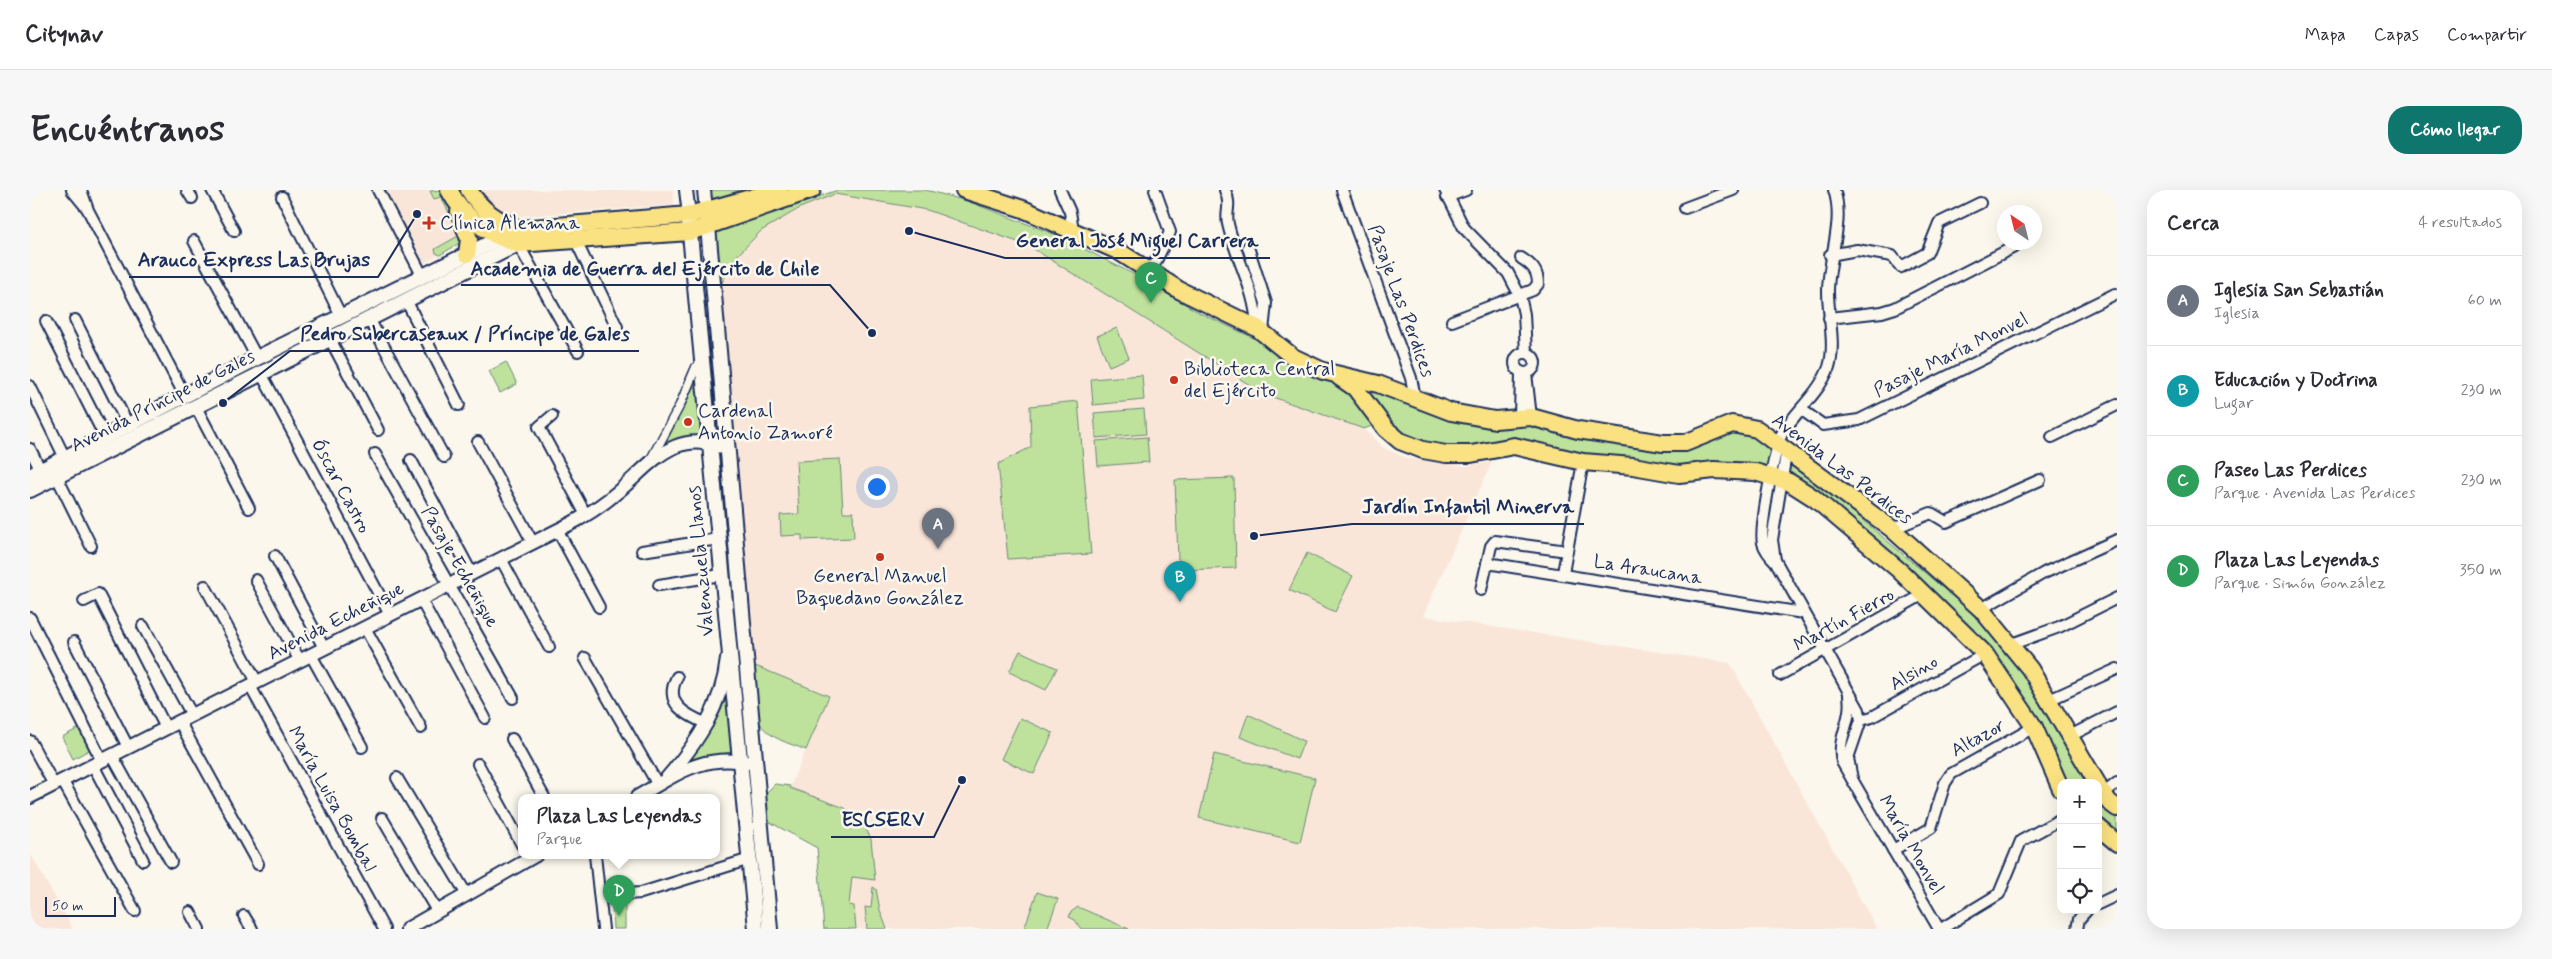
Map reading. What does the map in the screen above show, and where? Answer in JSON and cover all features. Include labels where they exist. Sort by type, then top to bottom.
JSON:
[{"type":"main road","points":[[468,190],[488,213],[519,236]]},
{"type":"main road","points":[[707,218],[779,190]]},
{"type":"main road","points":[[707,218],[812,190]]},
{"type":"main road","name":"Avenida Las Perdices","points":[[969,191],[1073,230],[1118,251],[1200,302],[1260,330],[1293,357],[1323,370],[1378,384],[1452,412],[1480,419],[1495,420],[1526,417],[1578,430],[1663,443],[1685,443],[1725,425],[1740,424],[1757,429],[1783,441],[1892,529],[1981,609],[2012,644],[2049,700],[2094,779]]},
{"type":"main road","points":[[450,192],[476,223],[499,238],[519,236]]},
{"type":"main road","points":[[450,192],[467,231],[469,244],[467,254]]},
{"type":"main road","name":"Avenida Príncipe de Gales","points":[[30,490],[406,300],[519,236],[689,215],[707,218]]},
{"type":"main road","name":"Valenzuela Llanos","points":[[689,215],[721,575],[756,929]]},
{"type":"main road","name":"Avenida Príncipe de Gales","points":[[519,236],[576,241],[690,232],[707,218]]},
{"type":"main road","name":"Valenzuela Llanos","points":[[707,218],[770,929]]},
{"type":"main road","name":"Avenida Príncipe de Gales","points":[[36,473],[257,358],[499,238]]},
{"type":"main road","points":[[1323,370],[1348,382],[1363,398],[1386,429],[1400,441],[1423,450],[1446,454],[1471,454],[1514,446],[1583,462],[1634,466],[1679,474],[1728,470],[1755,472],[1776,477],[1814,498],[1924,594],[1985,654],[2034,727],[2057,780]]},
{"type":"main road","points":[[1363,398],[1363,392],[1378,384]]},
{"type":"main road","name":"Avenida Las Perdices","points":[[2102,790],[2117,808]]},
{"type":"main road","points":[[2102,831],[2117,843]]},
{"type":"street","points":[[72,190],[88,210]]},
{"type":"street","points":[[82,190],[88,210],[185,396]]},
{"type":"street","points":[[212,190],[234,231]]},
{"type":"street","points":[[378,190],[422,275]]},
{"type":"street","name":"Valenzuela Llanos","points":[[686,190],[689,215]]},
{"type":"street","name":"Valenzuela Llanos","points":[[704,190],[707,218]]},
{"type":"street","points":[[1060,190],[1070,212],[1073,230]]},
{"type":"street","points":[[1152,272],[1170,232],[1154,190]]},
{"type":"street","points":[[1225,190],[1230,204],[1227,222],[1255,299],[1260,330]]},
{"type":"street","name":"Pasaje Las Perdices","points":[[1342,190],[1411,378],[1415,397]]},
{"type":"street","points":[[1466,190],[1446,193],[1464,228],[1508,273],[1520,296],[1524,314],[1526,353],[1531,354],[1535,363],[1534,368],[1524,372],[1526,417]]},
{"type":"street","points":[[1685,208],[1733,190]]},
{"type":"street","name":"María Monvel","points":[[1834,190],[1837,217],[1835,240],[1830,255],[1828,290],[1832,353],[1828,369],[1783,441],[1762,535],[1763,543],[1776,562],[1859,710],[1861,720],[1848,758],[1852,779]]},
{"type":"street","points":[[282,197],[341,316]]},
{"type":"street","points":[[1830,255],[1858,250],[1892,256],[1901,267],[1927,252],[1939,223],[1980,203]]},
{"type":"street","points":[[519,236],[578,351]]},
{"type":"street","points":[[194,241],[257,358]]},
{"type":"street","points":[[576,241],[617,328]]},
{"type":"street","points":[[1248,247],[1266,303],[1260,330]]},
{"type":"street","points":[[1829,318],[1882,312],[1895,308],[2008,250]]},
{"type":"street","points":[[1452,321],[1533,290],[1538,284],[1538,276],[1532,266],[1521,258]]},
{"type":"street","name":"Pasaje María Monvel","points":[[1802,410],[1823,425],[1859,420],[2115,294]]},
{"type":"street","points":[[406,300],[459,405]]},
{"type":"street","points":[[369,319],[444,457]]},
{"type":"street","points":[[74,320],[128,426]]},
{"type":"street","points":[[46,321],[105,437]]},
{"type":"street","points":[[330,339],[378,430]]},
{"type":"street","name":"Avenida Echeñique","points":[[648,463],[680,405],[696,367],[702,365]]},
{"type":"street","name":"Óscar Castro","points":[[262,373],[390,615]]},
{"type":"street","points":[[30,386],[65,458]]},
{"type":"street","points":[[2052,437],[2117,405]]},
{"type":"street","points":[[196,407],[249,508]]},
{"type":"street","points":[[552,416],[539,427],[586,515]]},
{"type":"street","points":[[478,442],[533,543]]},
{"type":"street","name":"Avenida Echeñique","points":[[30,797],[558,531],[586,515],[619,491],[663,451],[681,445],[709,442],[727,449]]},
{"type":"street","points":[[30,449],[36,473]]},
{"type":"street","name":"Pasaje Echeñique","points":[[376,454],[513,698]]},
{"type":"street","name":"Pasaje Echeñique","points":[[411,460],[472,574]]},
{"type":"street","points":[[1563,573],[1583,462]]},
{"type":"street","points":[[57,477],[91,546]]},
{"type":"street","points":[[1892,529],[1932,513],[1946,522],[2040,480]]},
{"type":"street","points":[[558,531],[600,607]]},
{"type":"street","points":[[642,551],[718,538]]},
{"type":"street","points":[[1481,590],[1490,546],[1498,540],[1567,551]]},
{"type":"street","points":[[1981,609],[2044,572],[2117,540]]},
{"type":"street","points":[[275,556],[324,648]]},
{"type":"street","name":"Pasaje Echeñique","points":[[501,559],[549,648]]},
{"type":"street","name":"La Araucana","points":[[1487,562],[1803,613]]},
{"type":"street","points":[[659,585],[721,575]]},
{"type":"street","points":[[256,580],[362,748]]},
{"type":"street","points":[[205,586],[254,684]]},
{"type":"street","points":[[84,601],[98,594],[166,728]]},
{"type":"street","name":"Martín Fierro","points":[[1780,675],[1924,594]]},
{"type":"street","points":[[2012,644],[2060,627],[2117,598]]},
{"type":"street","points":[[421,600],[485,718]]},
{"type":"street","points":[[30,618],[103,760],[143,860]]},
{"type":"street","points":[[143,626],[192,715]]},
{"type":"street","points":[[364,628],[421,728]]},
{"type":"street","points":[[662,782],[684,758],[707,724],[724,683],[727,638]]},
{"type":"street","points":[[74,642],[128,747]]},
{"type":"street","name":"Alsino","points":[[1861,720],[1872,717],[1985,654]]},
{"type":"street","points":[[585,658],[662,782]]},
{"type":"street","points":[[2049,700],[2117,668]]},
{"type":"street","points":[[677,677],[673,690],[677,706],[684,714],[707,724]]},
{"type":"street","name":"María Luisa Bombal","points":[[254,684],[384,929]]},
{"type":"street","name":"María Monvel","points":[[1848,690],[1850,717],[1840,743],[1840,755],[1845,770],[1940,929]]},
{"type":"street","points":[[2070,736],[2117,712]]},
{"type":"street","points":[[179,722],[258,864]]},
{"type":"street","name":"Altazor","points":[[1893,850],[1931,828],[1945,783],[1951,774],[2034,727]]},
{"type":"street","points":[[512,739],[542,794]]},
{"type":"street","points":[[30,741],[58,783],[135,911]]},
{"type":"street","points":[[103,760],[171,862]]},
{"type":"street","points":[[642,794],[694,765],[708,761],[739,760],[755,764]]},
{"type":"street","points":[[478,764],[518,838]]},
{"type":"street","points":[[397,778],[467,895]]},
{"type":"street","points":[[2102,786],[2117,783]]},
{"type":"street","points":[[382,818],[438,911]]},
{"type":"street","points":[[1940,929],[1999,894],[2021,841],[2057,821]]},
{"type":"street","points":[[407,929],[526,859]]},
{"type":"street","points":[[595,859],[603,929]]},
{"type":"street","points":[[600,896],[641,893],[750,859]]},
{"type":"street","points":[[2102,902],[2117,895]]},
{"type":"street","points":[[190,912],[199,929]]},
{"type":"street","points":[[2077,929],[2079,919],[2083,914]]},
{"type":"street","points":[[244,916],[252,929]]},
{"type":"shaded area","points":[[384,190],[443,190],[466,239],[423,264]]},
{"type":"shaded area","points":[[482,190],[673,190],[674,205],[507,217],[489,202]]},
{"type":"shaded area","points":[[835,194],[927,210],[1029,246],[1264,394],[1364,429],[1384,448],[1406,458],[1464,466],[1492,462],[1423,616],[1730,663],[1877,929],[824,929],[817,848],[774,824],[829,696],[753,665],[721,285],[734,259],[761,231],[800,208]]},
{"type":"shaded area","points":[[30,853],[73,929],[30,929]]},
{"type":"green space","points":[[443,190],[466,239],[440,255],[436,253],[435,249],[460,235],[441,197],[434,199],[430,191]]},
{"type":"green space","points":[[711,190],[742,190],[712,199]]},
{"type":"green space","points":[[838,190],[926,190],[967,201],[1059,236],[1139,277],[1200,313],[1256,339],[1286,364],[1314,378],[1342,385],[1360,405],[1372,426],[1364,429],[1264,394],[1029,246],[927,210],[835,194],[800,208],[761,231],[734,259],[721,285],[715,235],[719,230]]},
{"type":"green space","points":[[1117,328],[1129,358],[1109,366],[1097,336]]},
{"type":"green space","points":[[506,362],[517,384],[500,393],[489,371]]},
{"type":"green space","points":[[701,372],[708,433],[666,443]]},
{"type":"green space","points":[[1142,375],[1144,400],[1093,405],[1091,379]]},
{"type":"green space","points":[[1354,386],[1665,448],[1740,426],[1794,462],[1969,610],[2022,669],[2088,779],[2060,779],[1995,659],[1790,479],[1676,473],[1552,453],[1471,452],[1400,437]]},
{"type":"green space","points":[[1078,401],[1091,554],[1008,559],[998,464],[1031,447],[1030,406]]},
{"type":"green space","points":[[1144,409],[1146,434],[1096,438],[1094,413]]},
{"type":"green space","points":[[1147,437],[1149,462],[1098,466],[1096,441]]},
{"type":"green space","points":[[840,459],[843,512],[853,512],[854,538],[802,540],[802,535],[781,536],[780,515],[799,514],[796,461]]},
{"type":"green space","points":[[1234,478],[1236,568],[1185,570],[1178,559],[1175,480]]},
{"type":"green space","points":[[1307,553],[1353,576],[1335,612],[1289,590]]},
{"type":"green space","points":[[1020,651],[1057,668],[1046,690],[1009,672]]},
{"type":"green space","points":[[753,665],[829,696],[806,750],[786,743],[768,733],[759,722]]},
{"type":"green space","points":[[729,696],[732,752],[686,760]]},
{"type":"green space","points":[[1248,714],[1304,741],[1297,759],[1240,737]]},
{"type":"green space","points":[[1020,718],[1053,733],[1034,774],[1001,759]]},
{"type":"green space","points":[[81,727],[91,746],[89,750],[73,759],[62,737]]},
{"type":"green space","points":[[1214,754],[1315,778],[1300,842],[1199,818]]},
{"type":"green space","points":[[775,784],[790,786],[790,788],[845,808],[865,827],[871,839],[875,880],[852,877],[849,905],[854,906],[856,929],[824,929],[817,848],[768,821],[765,794]]},
{"type":"green space","points":[[2102,801],[2117,815],[2117,837],[2102,825]]},
{"type":"green space","points":[[873,887],[876,889],[880,910],[887,929],[867,929],[865,907],[871,908]]},
{"type":"green space","points":[[1037,892],[1058,899],[1047,929],[1024,929]]},
{"type":"green space","points":[[625,901],[625,929],[613,929],[612,903]]},
{"type":"green space","points":[[1078,907],[1129,929],[1081,929],[1075,920],[1069,917],[1071,912]]},
{"type":"place","name":"Arauco Express Las Brujas","points":[[417,214]]},
{"type":"place","name":"Clínica Alemana","points":[[429,223]]},
{"type":"place","name":"General José Miguel Carrera","points":[[909,231]]},
{"type":"place","name":"Paseo Las Perdices","points":[[1151,303]]},
{"type":"place","name":"Academia de Guerra del Ejército de Chile","points":[[872,333]]},
{"type":"place","name":"Biblioteca Central del Ejército","points":[[1174,380]]},
{"type":"place","name":"Pedro Subercaseaux / Príncipe de Gales","points":[[223,403]]},
{"type":"place","name":"Cardenal Antonio Zamoré","points":[[688,422]]},
{"type":"place","name":"Jardín Infantil Minerva","points":[[1254,536]]},
{"type":"place","name":"Iglesia San Sebastián","points":[[938,549]]},
{"type":"place","name":"General Manuel Baquedano González","points":[[880,557]]},
{"type":"place","name":"Educación y Doctrina","points":[[1180,602]]},
{"type":"place","name":"ESCSERV","points":[[962,780]]},
{"type":"place","name":"Plaza Las Leyendas","points":[[619,916]]}]
